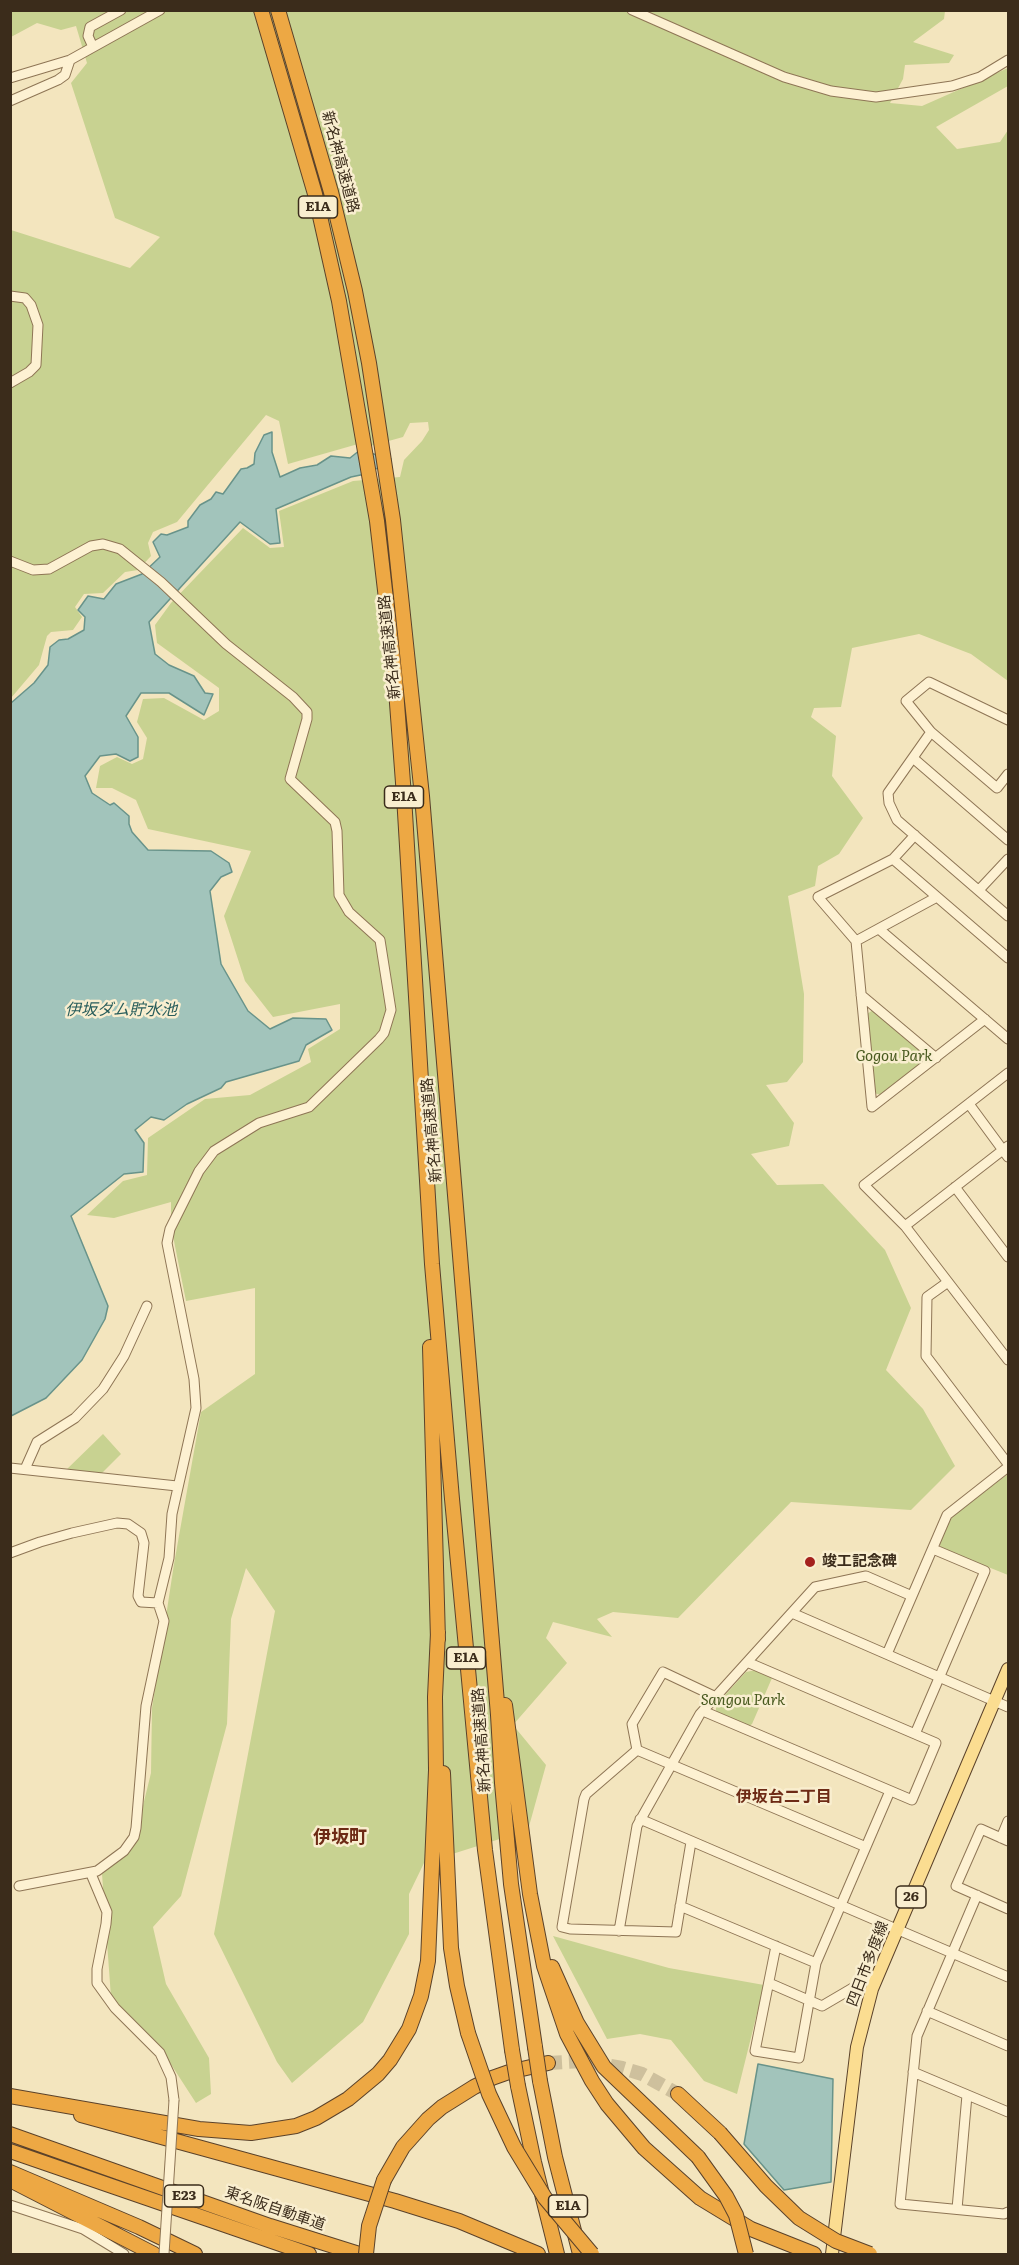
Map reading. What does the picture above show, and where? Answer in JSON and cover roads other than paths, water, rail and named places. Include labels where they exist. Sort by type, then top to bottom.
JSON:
[{"type":"highway","name":"新名神高速道路","points":[[261,10],[315,194],[339,301],[377,521],[395,677],[432,1264],[481,1815],[500,1974],[518,2086],[557,2254]]},
{"type":"highway","name":"新名神高速道路","points":[[278,10],[331,192],[355,291],[393,520],[422,796],[511,1884],[540,2081],[555,2157],[580,2254]]},
{"type":"highway","points":[[432,1264],[430,1342],[438,1632],[448,1912],[457,1986],[468,2033],[489,2094],[514,2147],[545,2198],[592,2254]]},
{"type":"highway","points":[[16,2097],[199,2129],[251,2133],[296,2126],[316,2118],[348,2099],[378,2074],[396,2053],[409,2030],[421,1996],[428,1961],[436,1770],[435,1697],[438,1632]]},
{"type":"highway","points":[[491,1638],[509,1729],[534,1917],[544,1966],[558,2011],[579,2057],[592,2081],[625,2127],[655,2160],[700,2198],[772,2239],[814,2254]]},
{"type":"highway","points":[[534,1917],[561,1989],[594,2053],[617,2082],[698,2157],[726,2196],[736,2215],[746,2254]]},
{"type":"highway","points":[[366,2254],[369,2226],[384,2180],[409,2140],[442,2107],[474,2087],[492,2078],[548,2063]]},
{"type":"highway","points":[[678,2094],[720,2133],[766,2186],[799,2218],[836,2241],[870,2254]]},
{"type":"highway","points":[[16,2097],[395,2201],[459,2221],[538,2254]]},
{"type":"highway","name":"東名阪自動車道","points":[[10,2134],[270,2226],[359,2254]]},
{"type":"highway","name":"E23","points":[[10,2151],[309,2254]]},
{"type":"highway","points":[[10,2172],[97,2208],[195,2254]]},
{"type":"highway","points":[[10,2180],[154,2254]]},
{"type":"main road","name":"四日市多度線","points":[[832,2254],[857,2047],[876,1978],[1008,1669]]},
{"type":"street","points":[[93,47],[88,36],[90,27],[121,10]]},
{"type":"street","points":[[10,78],[70,60],[160,10]]},
{"type":"street","points":[[632,10],[784,77],[831,91],[876,97],[952,86],[980,76],[1008,60]]},
{"type":"street","points":[[10,101],[58,80],[65,75],[70,60]]},
{"type":"street","points":[[10,296],[25,298],[31,305],[38,325],[36,365],[10,383]]},
{"type":"street","points":[[10,561],[33,570],[49,569],[83,550],[103,544],[120,549],[234,650],[293,697],[307,712],[290,779],[335,822],[339,895],[349,912],[380,940],[391,1010],[384,1033],[379,1039],[309,1107],[259,1124],[213,1151],[199,1171],[170,1229],[167,1243],[194,1378],[196,1408],[177,1486],[168,1558],[158,1603],[164,1621],[146,1706],[134,1837],[124,1851],[91,1874],[19,1886]]},
{"type":"street","points":[[1008,720],[929,682],[906,701],[931,732],[997,788],[1008,774]]},
{"type":"street","points":[[931,732],[888,793],[897,820],[1008,916]]},
{"type":"street","points":[[913,758],[1008,840]]},
{"type":"street","points":[[915,836],[893,859],[818,897],[856,941],[872,1107],[985,1019]]},
{"type":"street","points":[[893,859],[1008,958]]},
{"type":"street","points":[[979,890],[1008,859]]},
{"type":"street","points":[[856,941],[937,897]]},
{"type":"street","points":[[879,929],[1008,1039]]},
{"type":"street","points":[[861,995],[936,1058]]},
{"type":"street","points":[[1008,1073],[864,1185],[905,1226],[1008,1360]]},
{"type":"street","points":[[905,1226],[955,1187],[1007,1151],[969,1104]]},
{"type":"street","points":[[955,1187],[1008,1257]]},
{"type":"street","points":[[887,1654],[946,1515],[1008,1466],[926,1356],[927,1297],[948,1282]]},
{"type":"street","points":[[25,1470],[37,1442],[75,1418],[103,1389],[124,1356],[147,1306]]},
{"type":"street","points":[[10,1468],[177,1486]]},
{"type":"street","points":[[10,1553],[72,1533],[117,1523],[128,1524],[141,1533],[144,1543],[138,1596],[141,1602],[158,1603]]},
{"type":"street","points":[[915,1734],[985,1571],[933,1549]]},
{"type":"street","points":[[619,1931],[637,1826],[703,1711],[811,1589],[866,1576],[912,1596]]},
{"type":"street","points":[[792,1613],[1008,1707]]},
{"type":"street","points":[[703,1711],[912,1800],[936,1743],[747,1662]]},
{"type":"street","points":[[637,1750],[632,1724],[663,1672],[716,1697]]},
{"type":"street","points":[[637,1750],[866,1847]]},
{"type":"street","points":[[637,1750],[586,1794],[562,1927],[676,1932],[691,1842]]},
{"type":"street","points":[[776,1946],[755,2051],[799,2058],[816,1964],[890,1791]]},
{"type":"street","points":[[640,1819],[1008,1977]]},
{"type":"street","points":[[1008,1821],[1005,1840],[981,1829],[956,1886],[1008,1908]]},
{"type":"street","points":[[91,1874],[106,1912],[105,1935],[97,1969],[97,1983],[114,2008],[160,2053],[171,2077],[174,2100],[164,2254]]},
{"type":"street","points":[[977,1895],[917,2036],[900,2204],[1004,2214],[1008,2212]]},
{"type":"street","points":[[680,1906],[816,1964]]},
{"type":"street","points":[[769,1983],[822,2006],[868,1979],[876,1978]]},
{"type":"street","points":[[927,2011],[1008,2046]]},
{"type":"street","points":[[913,2072],[1008,2112]]},
{"type":"street","points":[[957,2209],[967,2095]]},
{"type":"street","points":[[10,2205],[83,2229],[124,2254]]},
{"type":"water","name":"伊坂ダム貯水池","points":[[272,432],[272,452],[280,477],[300,468],[317,465],[331,456],[350,458],[360,450],[391,459],[370,473],[351,477],[276,509],[280,543],[270,544],[240,522],[149,622],[155,654],[169,665],[194,676],[205,693],[213,694],[204,715],[169,693],[141,693],[126,716],[138,737],[138,757],[130,761],[116,754],[100,756],[85,776],[92,793],[110,805],[114,803],[129,816],[132,832],[148,850],[211,851],[229,863],[232,872],[221,877],[210,891],[221,964],[248,1011],[270,1029],[293,1018],[326,1019],[332,1030],[306,1045],[299,1061],[226,1082],[221,1088],[187,1104],[164,1120],[151,1117],[135,1130],[144,1143],[143,1172],[124,1174],[71,1216],[108,1306],[105,1319],[82,1360],[46,1398],[11,1416],[11,703],[34,683],[48,665],[50,647],[59,640],[68,639],[84,630],[85,617],[78,610],[88,596],[104,599],[116,584],[142,574],[160,557],[153,542],[161,534],[167,535],[188,527],[188,521],[200,505],[211,499],[216,492],[223,494],[241,469],[254,464],[255,453],[264,435]]},
{"type":"water","points":[[758,2064],[833,2079],[831,2182],[784,2190],[744,2144]]},
{"type":"tunnel","points":[[548,2063],[585,2061],[622,2068],[642,2074],[678,2094]]},
{"type":"place","name":"竣工記念碑","points":[[810,1562]]},
{"type":"district","name":"伊坂台二丁目","points":[[784,1797]]},
{"type":"district","name":"伊坂町","points":[[340,1838]]},
{"type":"park label","name":"Gogou Park","points":[[894,1057]]},
{"type":"park label","name":"Sangou Park","points":[[743,1701]]}]
